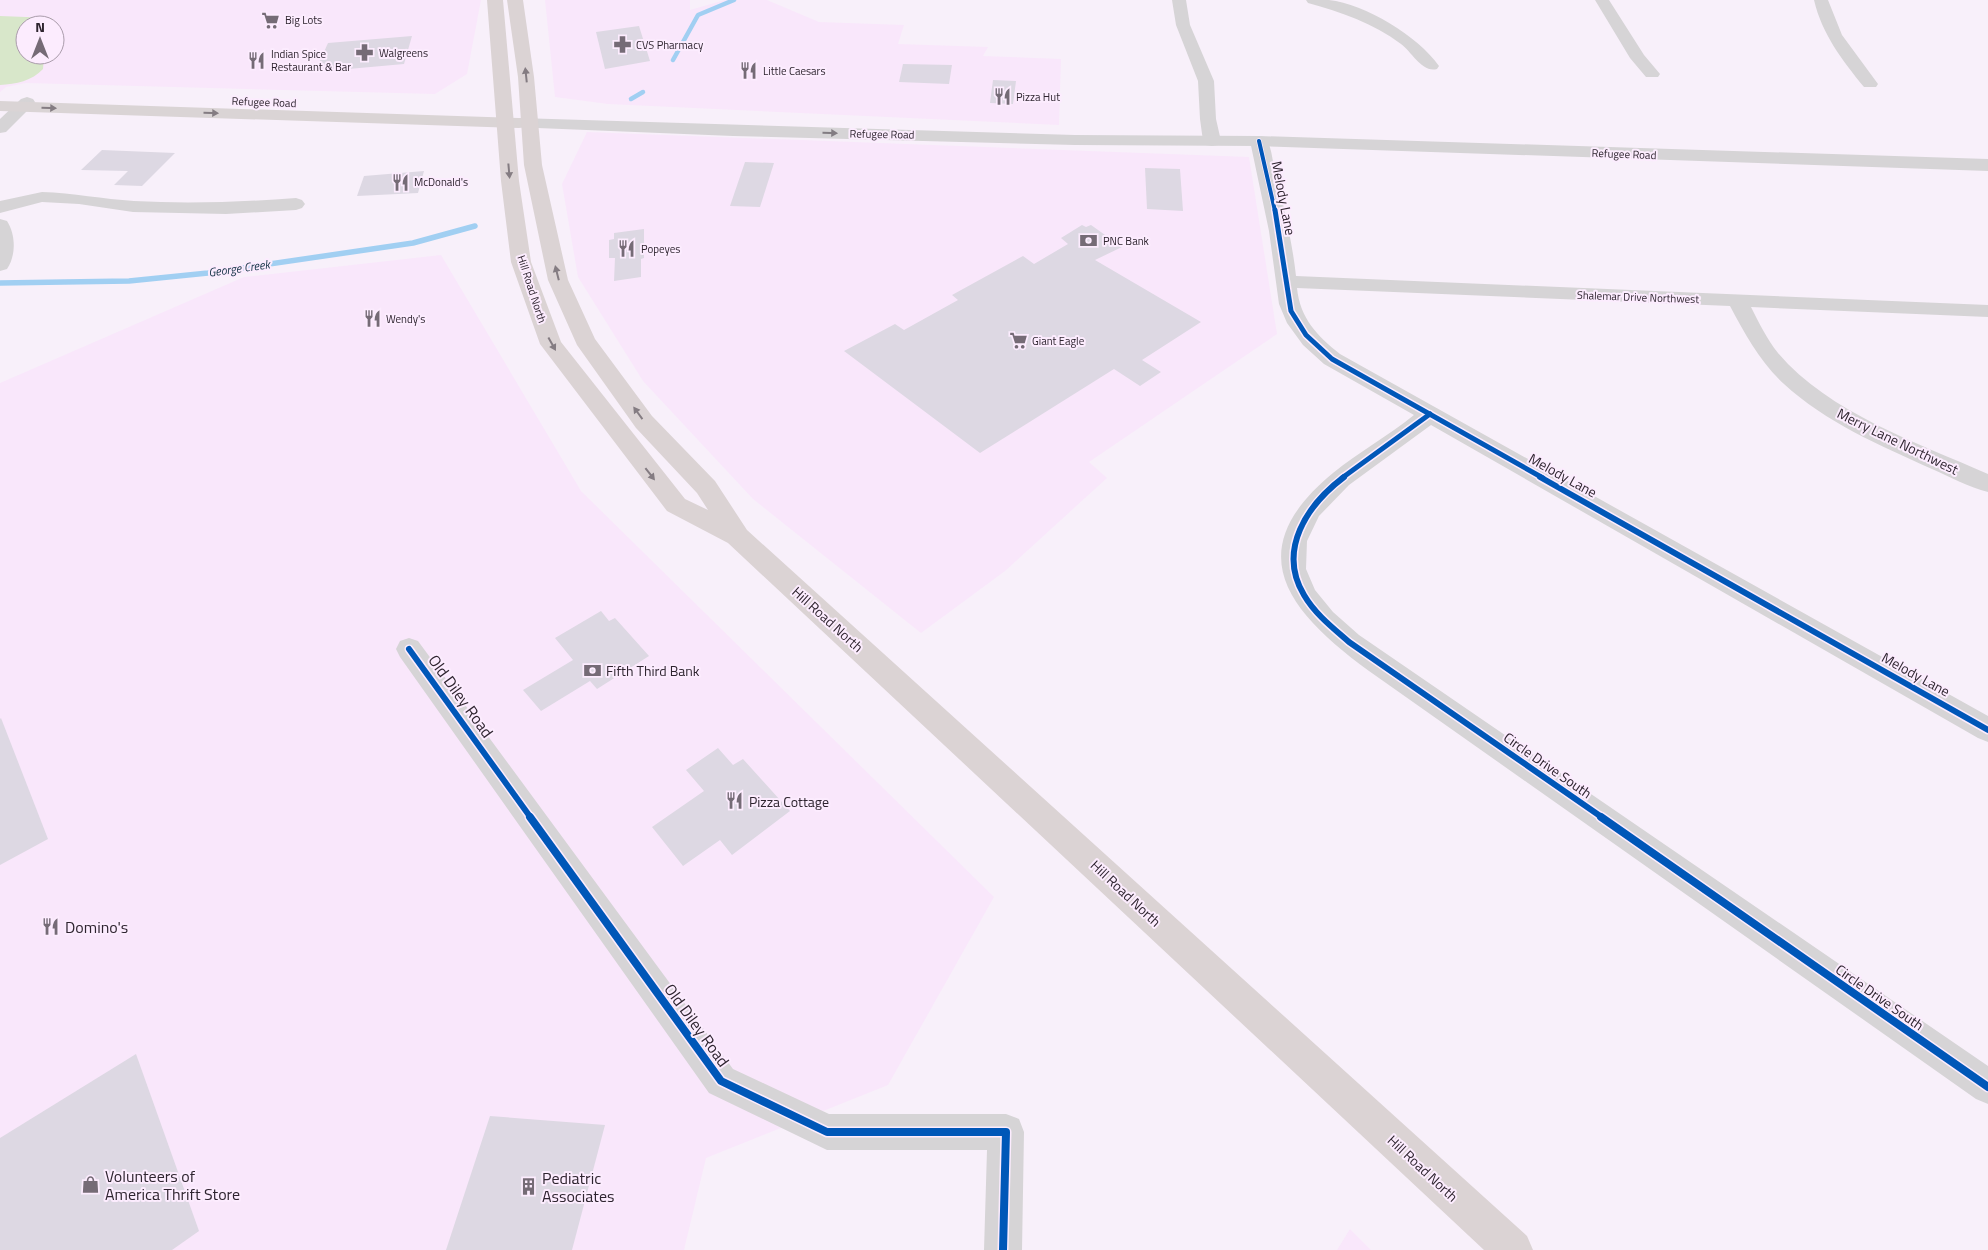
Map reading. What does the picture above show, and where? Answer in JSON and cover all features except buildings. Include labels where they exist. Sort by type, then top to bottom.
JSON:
[{"type":"highway","name":"Hill Road North","points":[[495,0],[517,116],[533,165],[558,280],[585,340],[644,422],[706,487],[738,537],[1513,1250]]},
{"type":"highway","name":"Hill Road North","points":[[516,0],[526,77],[517,116],[510,181],[521,262],[551,344],[676,505],[738,537]]},
{"type":"main road","name":"Refugee Road","points":[[0,93],[517,116],[805,125],[820,120],[1190,133],[1212,138]]},
{"type":"main road","name":"Refugee Road","points":[[0,106],[25,105],[254,115],[517,116],[733,131],[1212,138],[1988,165]]},
{"type":"street","points":[[1179,0],[1183,25],[1205,76],[1212,138]]},
{"type":"street","points":[[1314,0],[1356,13],[1383,26],[1410,43],[1431,66]]},
{"type":"street","points":[[1602,0],[1638,58],[1652,74]]},
{"type":"street","points":[[1821,0],[1830,31],[1870,84]]},
{"type":"street","points":[[0,128],[25,105]]},
{"type":"street","name":"Melody Lane","points":[[1259,141],[1272,191],[1287,282],[1288,301],[1292,316],[1317,347],[1357,375],[1430,414],[1988,730]]},
{"type":"street","points":[[0,207],[42,197],[142,206],[226,208],[296,204]]},
{"type":"street","points":[[0,225],[5,250],[0,265]]},
{"type":"street","name":"Shalemar Drive Northwest","points":[[1287,282],[1988,311]]},
{"type":"street","name":"Merry Lane Northwest","points":[[1737,301],[1772,359],[1807,392],[1872,430],[1988,484]]},
{"type":"street","name":"Circle Drive South","points":[[1430,414],[1341,480],[1320,500],[1296,531],[1292,552],[1296,576],[1307,601],[1328,624],[1352,645],[1417,688],[1988,1087]]},
{"type":"street","name":"Old Diley Road","points":[[410,649],[721,1081],[827,1132],[1006,1132],[1003,1250]]},
{"type":"shaded area","points":[[0,0],[481,0],[467,74],[435,94],[26,83],[6,87],[0,92]]},
{"type":"shaded area","points":[[545,0],[690,0],[690,10],[725,0],[767,0],[819,22],[904,25],[898,44],[988,47],[983,56],[1061,59],[1059,125],[608,104],[555,97]]},
{"type":"shaded area","points":[[587,132],[1249,157],[1277,334],[1089,462],[1107,478],[1005,571],[921,633],[753,499],[643,381],[578,277],[562,184]]},
{"type":"shaded area","points":[[441,255],[581,491],[994,897],[888,1085],[706,1158],[684,1250],[0,1250],[0,383],[244,277]]},
{"type":"shaded area","points":[[1350,1229],[1371,1250],[1337,1250]]},
{"type":"green space","points":[[0,16],[15,17],[15,65],[43,65],[43,69],[29,79],[18,83],[0,85]]},
{"type":"waterway","name":"George Creek","points":[[673,60],[698,15],[734,0]]},
{"type":"waterway","name":"George Creek","points":[[631,99],[643,92]]},
{"type":"waterway","name":"George Creek","points":[[0,283],[129,281],[208,273],[413,243],[475,226]]},
{"type":"cycle path","points":[[1259,141],[1276,216],[1291,311],[1306,335],[1332,359],[1988,730]]},
{"type":"cycle path","points":[[1430,414],[1341,479],[1309,511],[1294,541],[1294,569],[1304,595],[1324,619],[1349,642],[1988,1087]]},
{"type":"cycle path","points":[[409,649],[721,1081],[827,1132],[1006,1132],[1003,1250]]},
{"type":"place","name":"Big Lots","points":[[271,20]]},
{"type":"place","name":"CVS Pharmacy","points":[[622,45]]},
{"type":"place","name":"Walgreens","points":[[365,53]]},
{"type":"place","name":"Indian Spice Restaurant & Bar","points":[[257,60]]},
{"type":"place","name":"Little Caesars","points":[[749,71]]},
{"type":"place","name":"Pizza Hut","points":[[1002,97]]},
{"type":"place","name":"McDonald's","points":[[400,182]]},
{"type":"place","name":"PNC Bank","points":[[1089,241]]},
{"type":"place","name":"Popeyes","points":[[627,249]]},
{"type":"place","name":"Wendy's","points":[[372,319]]},
{"type":"place","name":"Giant Eagle","points":[[1018,341]]},
{"type":"place","name":"Fifth Third Bank","points":[[592,670]]},
{"type":"place","name":"Pizza Cottage","points":[[735,801]]},
{"type":"place","name":"Domino's","points":[[51,927]]},
{"type":"place","name":"Volunteers of America Thrift Store","points":[[91,1185]]},
{"type":"place","name":"Pediatric Associates","points":[[528,1187]]}]
